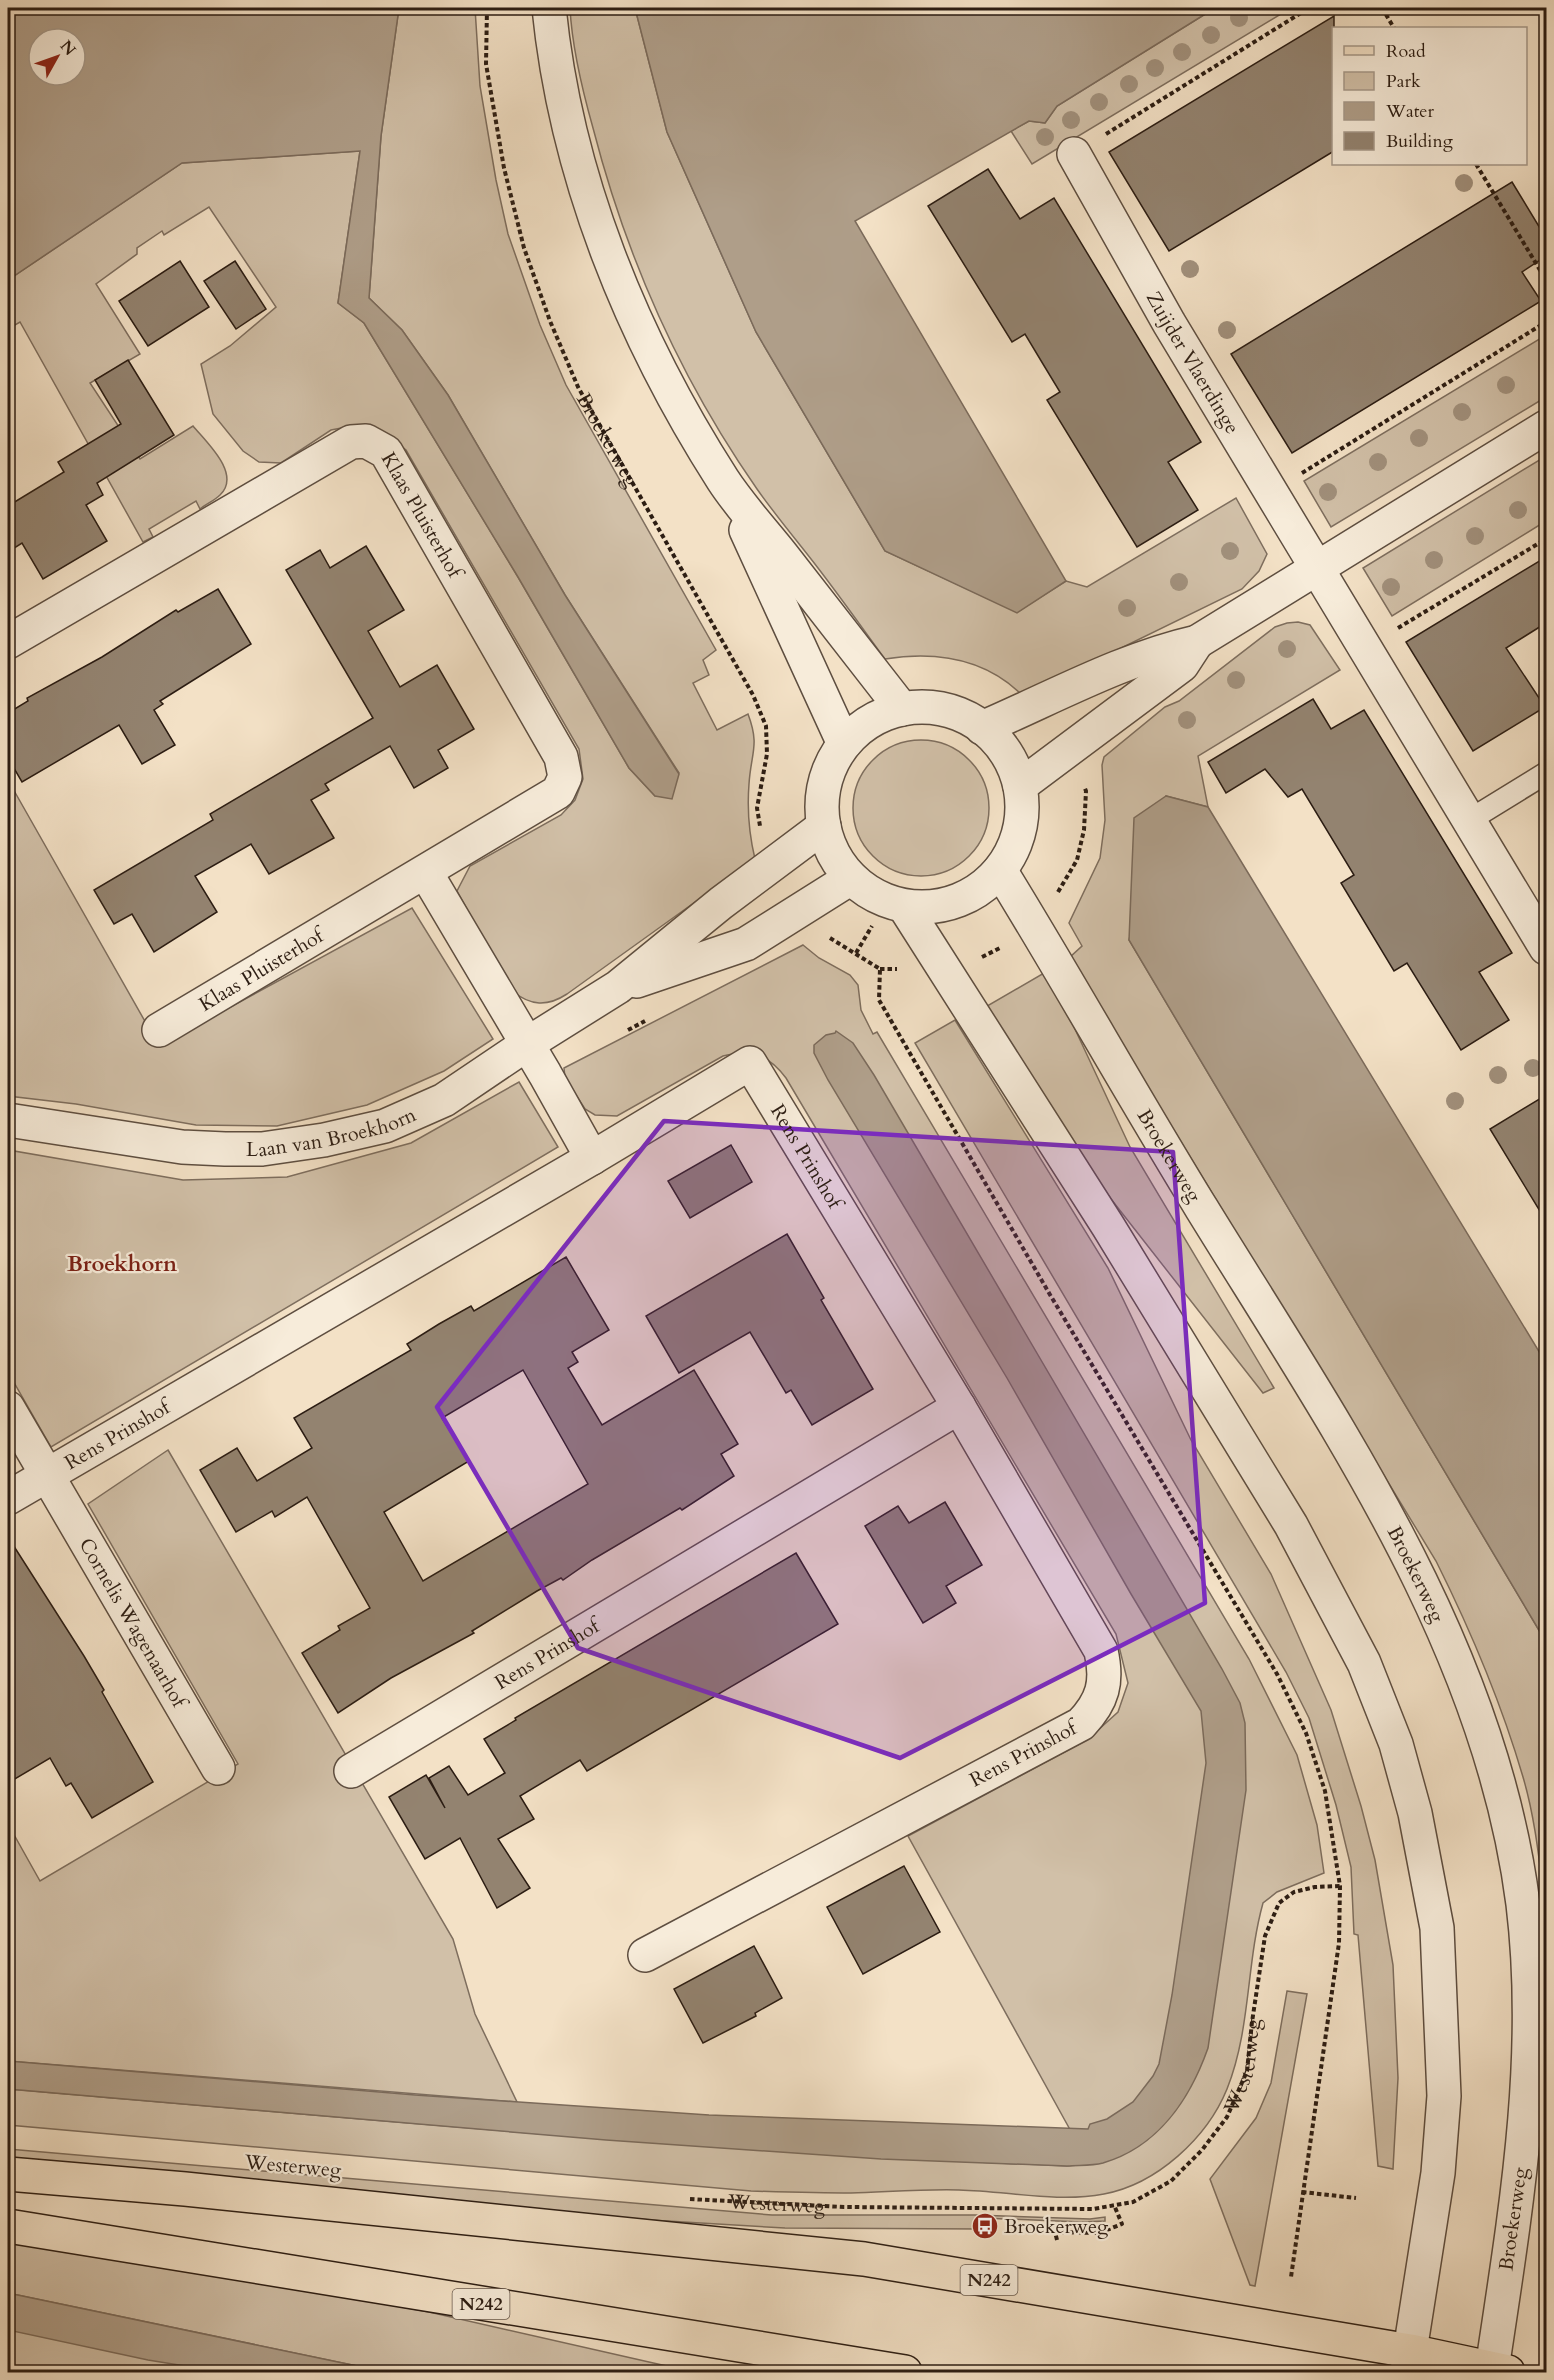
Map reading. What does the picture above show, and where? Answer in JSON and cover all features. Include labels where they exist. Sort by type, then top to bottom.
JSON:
[{"type":"main road","name":"Westerweg","points":[[8,2174],[185,2189],[864,2259],[1409,2362],[1497,2371]]},
{"type":"main road","name":"N242","points":[[8,2226],[905,2373]]},
{"type":"street","points":[[549,8],[553,49],[573,147],[605,244],[634,320],[665,381],[725,482],[844,744]]},
{"type":"street","name":"Zuijder Vlaerdinge","points":[[1074,154],[1169,323],[1546,948]]},
{"type":"street","points":[[982,728],[1122,667],[1170,648],[1197,642],[1546,427]]},
{"type":"street","name":"Klaas Pluisterhof","points":[[8,642],[351,442],[366,441],[386,452],[561,757],[565,777],[558,792],[426,873],[159,1030]]},
{"type":"street","points":[[725,482],[902,709]]},
{"type":"street","points":[[1020,786],[1182,665],[1197,642]]},
{"type":"street","points":[[933,707],[963,716],[982,728],[989,733],[1009,758],[1020,786],[1022,816],[1015,844],[1000,870],[985,885],[967,897],[947,905],[904,906],[875,896],[851,878],[834,857],[824,826],[822,797],[829,769],[844,744],[870,722],[902,709],[933,707]]},
{"type":"street","name":"Laan van Broekhorn","points":[[8,1120],[182,1147],[262,1149],[360,1133],[410,1117],[444,1100],[618,987],[721,903],[824,826]]},
{"type":"street","name":"Broekerweg","points":[[1000,870],[1182,1176],[1338,1430],[1403,1546],[1452,1646],[1489,1746],[1511,1832],[1523,1904],[1530,1979],[1529,2050],[1520,2179],[1497,2371]]},
{"type":"street","points":[[426,873],[592,1158]]},
{"type":"street","name":"Laan van Broekhorn","points":[[618,987],[746,944],[851,878]]},
{"type":"street","points":[[904,906],[1108,1226],[1286,1516],[1364,1663],[1396,1744],[1415,1813],[1437,1928],[1444,2096],[1438,2173],[1409,2362]]},
{"type":"street","name":"Rens Prinshof","points":[[47,1475],[592,1158],[750,1063],[959,1407],[1101,1651],[1105,1669],[1101,1698],[1081,1724],[645,1955]]},
{"type":"street","name":"Rens Prinshof","points":[[351,1772],[959,1407]]},
{"type":"street","name":"Cornelis Wagenaarhof","points":[[8,1408],[218,1768]]},
{"type":"street","points":[[8,1498],[47,1475]]},
{"type":"lane","points":[[1468,821],[1546,773]]},
{"type":"path","name":"Broekerweg","points":[[487,8],[486,64],[504,168],[524,248],[550,321],[578,387],[753,695],[766,726],[767,754],[757,808],[760,830]]},
{"type":"path","points":[[1074,154],[1309,8]]},
{"type":"path","points":[[1382,8],[1393,27]]},
{"type":"path","points":[[1477,165],[1546,280]]},
{"type":"path","points":[[1271,492],[1546,322]]},
{"type":"path","points":[[1365,649],[1546,539]]},
{"type":"path","points":[[940,965],[985,957],[1009,942],[1032,923],[1053,900],[1077,860],[1084,830],[1086,791],[1071,748]]},
{"type":"path","points":[[828,936],[880,969],[879,1000],[1053,1301],[1277,1674],[1306,1733],[1325,1791],[1341,1886],[1339,1943],[1291,2277]]},
{"type":"path","name":"Westerweg","points":[[684,2199],[844,2207],[1093,2209],[1133,2202],[1172,2181],[1202,2150],[1227,2117],[1247,2070],[1265,1936],[1279,1903],[1294,1892],[1315,1887],[1341,1886]]},
{"type":"path","points":[[1302,2192],[1356,2198]]},
{"type":"path","points":[[1058,2240],[1055,2232],[1099,2233],[1122,2224],[1114,2205]]},
{"type":"highlighted area","points":[[664,1121],[1173,1152],[1205,1603],[900,1758],[578,1648],[437,1407]]},
{"type":"green space","points":[[399,8],[475,8],[480,86],[496,180],[508,234],[540,325],[566,385],[716,650],[703,660],[709,675],[693,683],[717,730],[748,714],[754,734],[748,803],[755,859],[567,994],[546,1003],[526,1000],[512,991],[457,891],[470,866],[561,815],[575,800],[583,779],[579,749],[406,450],[388,436],[357,425],[331,430],[281,463],[259,462],[243,451],[213,414],[201,364],[230,346],[276,307],[209,207],[164,235],[162,231],[137,248],[137,254],[96,284],[140,354],[90,383],[140,459],[193,426],[220,459],[227,478],[226,487],[220,495],[200,509],[196,501],[149,529],[153,537],[143,542],[20,322],[8,329],[8,280],[182,163],[360,151],[338,303],[364,323],[518,577],[629,768],[655,796],[679,773],[565,595],[448,395],[402,330],[369,298],[381,136]]},
{"type":"green space","points":[[570,8],[635,8],[667,132],[756,332],[885,551],[1017,612],[1066,581],[1087,587],[1236,498],[1267,554],[1259,571],[1242,589],[1023,696],[993,673],[959,660],[923,656],[885,659],[757,489],[729,447],[680,361],[639,270],[606,176],[578,68]]},
{"type":"green space","points":[[1215,8],[1291,8],[1032,164],[1011,131],[1029,121],[1045,123],[1057,106]]},
{"type":"green space","points":[[1546,335],[1546,397],[1331,527],[1304,481]]},
{"type":"green space","points":[[1546,456],[1546,521],[1392,616],[1363,568]]},
{"type":"green space","points":[[1298,622],[1310,625],[1340,670],[1198,756],[1208,807],[1166,796],[1129,940],[1546,1642],[1546,1913],[1537,1845],[1523,1777],[1484,1667],[1436,1561],[1069,958],[1082,946],[1069,923],[1100,858],[1105,820],[1102,765],[1104,757],[1165,707],[1179,701],[1275,627]]},
{"type":"green space","points":[[921,740],[947,745],[969,760],[984,782],[989,808],[984,834],[969,856],[947,871],[921,876],[895,871],[873,856],[858,834],[853,808],[858,782],[873,760],[895,745]]},
{"type":"green space","points":[[8,780],[159,1046],[412,908],[493,1039],[444,1071],[367,1105],[277,1126],[196,1125],[76,1104],[8,1096]]},
{"type":"green space","points":[[803,945],[819,958],[850,975],[858,985],[861,1010],[873,1034],[877,1032],[1249,1659],[1297,1755],[1317,1825],[1324,1873],[1277,1892],[1263,1903],[1235,2066],[1227,2089],[1207,2125],[1178,2156],[1143,2180],[1124,2189],[1104,2194],[1068,2197],[959,2190],[851,2193],[751,2191],[8,2125],[8,2089],[669,2143],[934,2160],[1067,2166],[1089,2164],[908,1836],[1087,1740],[1118,1712],[1128,1683],[1116,1634],[786,1078],[779,1070],[758,1055],[742,1053],[723,1056],[617,1116],[595,1115],[585,1109],[565,1078],[564,1068]]},
{"type":"green space","points":[[1044,973],[1074,1027],[1130,1147],[1274,1388],[1263,1393],[1111,1199],[1028,1085],[982,1009]]},
{"type":"green space","points":[[955,1020],[1108,1268],[1191,1440],[1271,1574],[1331,1710],[1375,1860],[1393,1965],[1398,2078],[1393,2169],[1378,2166],[1358,1935],[1354,1934],[1351,1867],[1336,1805],[1309,1718],[1286,1672],[915,1043]]},
{"type":"green space","points":[[519,1082],[558,1147],[51,1447],[8,1372],[8,1150],[183,1180],[287,1177],[411,1143]]},
{"type":"green space","points":[[168,1450],[453,1939],[475,2014],[517,2102],[8,2061],[8,1824],[40,1881],[238,1764],[88,1504]]},
{"type":"green space","points":[[1287,1991],[1307,1994],[1255,2286],[1250,2285],[1210,2179],[1256,2118],[1271,2083]]},
{"type":"green space","points":[[8,2149],[772,2215],[975,2215],[1090,2219],[1105,2217],[1105,2221],[983,2218],[981,2229],[785,2228],[650,2220],[8,2162]]},
{"type":"green space","points":[[8,2241],[260,2281],[429,2312],[693,2372],[392,2372],[357,2366],[8,2293]]},
{"type":"green space","points":[[8,2328],[235,2372],[8,2372]]},
{"type":"water","points":[[8,8],[399,8],[381,136],[369,298],[402,330],[448,395],[565,595],[679,774],[672,799],[655,796],[629,768],[518,577],[364,323],[338,303],[360,151],[182,163],[8,280]]},
{"type":"water","points":[[635,8],[1215,8],[1057,106],[1045,123],[1029,121],[855,221],[1066,581],[1017,613],[885,551],[756,332],[667,132]]},
{"type":"water","points":[[1166,796],[1208,807],[1546,1363],[1546,1642],[1129,940],[1134,818]]},
{"type":"water","points":[[836,1031],[853,1043],[874,1075],[1240,1703],[1245,1723],[1246,1790],[1208,2048],[1192,2085],[1169,2119],[1156,2133],[1123,2156],[1099,2164],[1067,2166],[881,2159],[606,2140],[8,2089],[8,2061],[415,2095],[709,2115],[1088,2129],[1090,2124],[1107,2119],[1133,2102],[1153,2076],[1159,2064],[1172,1995],[1206,1763],[1201,1711],[1007,1378],[828,1080],[814,1053],[814,1045],[826,1035]]},
{"type":"water","points":[[8,2293],[389,2372],[222,2372],[148,2360],[8,2330]]},
{"type":"building","points":[[1334,16],[1334,27],[1332,27],[1332,152],[1169,251],[1109,152]]},
{"type":"building","points":[[988,169],[1020,219],[1054,198],[1201,442],[1168,462],[1198,510],[1137,547],[1047,400],[1060,392],[1025,334],[1012,342],[928,206]]},
{"type":"building","points":[[1512,182],[1546,238],[1546,256],[1522,272],[1541,301],[1292,453],[1231,354]]},
{"type":"building","points":[[180,261],[209,307],[148,346],[119,301]]},
{"type":"building","points":[[235,261],[266,309],[236,329],[204,281]]},
{"type":"building","points":[[128,360],[174,435],[97,483],[103,495],[86,505],[107,541],[43,579],[22,543],[8,552],[8,506],[64,472],[58,462],[121,424],[95,380]]},
{"type":"building","points":[[366,546],[404,610],[368,631],[400,687],[437,665],[474,729],[438,750],[448,768],[414,788],[390,746],[325,784],[329,790],[311,800],[334,838],[269,874],[251,844],[195,876],[217,912],[154,952],[132,914],[114,924],[94,890],[213,820],[210,814],[373,718],[286,570],[320,550],[330,568]]},
{"type":"building","points":[[1546,557],[1546,623],[1506,648],[1545,707],[1473,751],[1406,642]]},
{"type":"building","points":[[218,589],[251,644],[160,701],[163,704],[154,710],[175,745],[142,764],[119,725],[22,782],[8,758],[8,713],[28,701],[27,698],[102,657],[176,610],[178,612]]},
{"type":"building","points":[[1313,699],[1331,729],[1364,710],[1512,953],[1479,972],[1509,1020],[1461,1050],[1407,963],[1394,971],[1341,883],[1354,875],[1302,789],[1288,797],[1265,769],[1226,793],[1208,762]]},
{"type":"building","points":[[1546,1095],[1546,1221],[1490,1129]]},
{"type":"building","points":[[731,1145],[752,1182],[690,1218],[668,1181]]},
{"type":"building","points":[[787,1234],[824,1298],[821,1300],[873,1389],[812,1425],[791,1390],[786,1393],[750,1332],[679,1373],[646,1316]]},
{"type":"building","points":[[566,1257],[609,1330],[572,1352],[578,1362],[568,1368],[602,1425],[694,1370],[738,1444],[721,1454],[734,1476],[682,1510],[680,1508],[592,1560],[563,1580],[561,1578],[537,1591],[472,1631],[474,1633],[391,1678],[338,1713],[302,1653],[340,1630],[338,1626],[370,1608],[307,1497],[275,1517],[272,1511],[236,1532],[200,1470],[237,1448],[257,1481],[312,1448],[294,1418],[411,1350],[407,1344],[439,1324],[471,1306],[474,1311]],"holes":[[[523,1370],[588,1484],[423,1581],[384,1512],[469,1461],[442,1418]]]},
{"type":"building","points":[[945,1502],[982,1565],[946,1586],[956,1603],[923,1623],[865,1526],[898,1506],[909,1523]]},
{"type":"building","points":[[8,1537],[84,1656],[153,1782],[92,1818],[71,1783],[66,1786],[50,1758],[8,1783]]},
{"type":"building","points":[[796,1553],[838,1624],[587,1771],[580,1760],[520,1796],[534,1819],[498,1839],[530,1888],[497,1908],[460,1838],[425,1859],[389,1797],[426,1775],[445,1808],[429,1778],[449,1766],[468,1795],[505,1773],[484,1739],[516,1720],[515,1718]]},
{"type":"building","points":[[904,1866],[940,1932],[863,1974],[827,1907]]},
{"type":"building","points":[[754,1946],[782,1998],[755,2013],[756,2016],[703,2043],[674,1989]]},
{"type":"place","name":"Broekerweg","points":[[985,2226]]},
{"type":"district","name":"Broekhorn","points":[[122,1264]]}]
